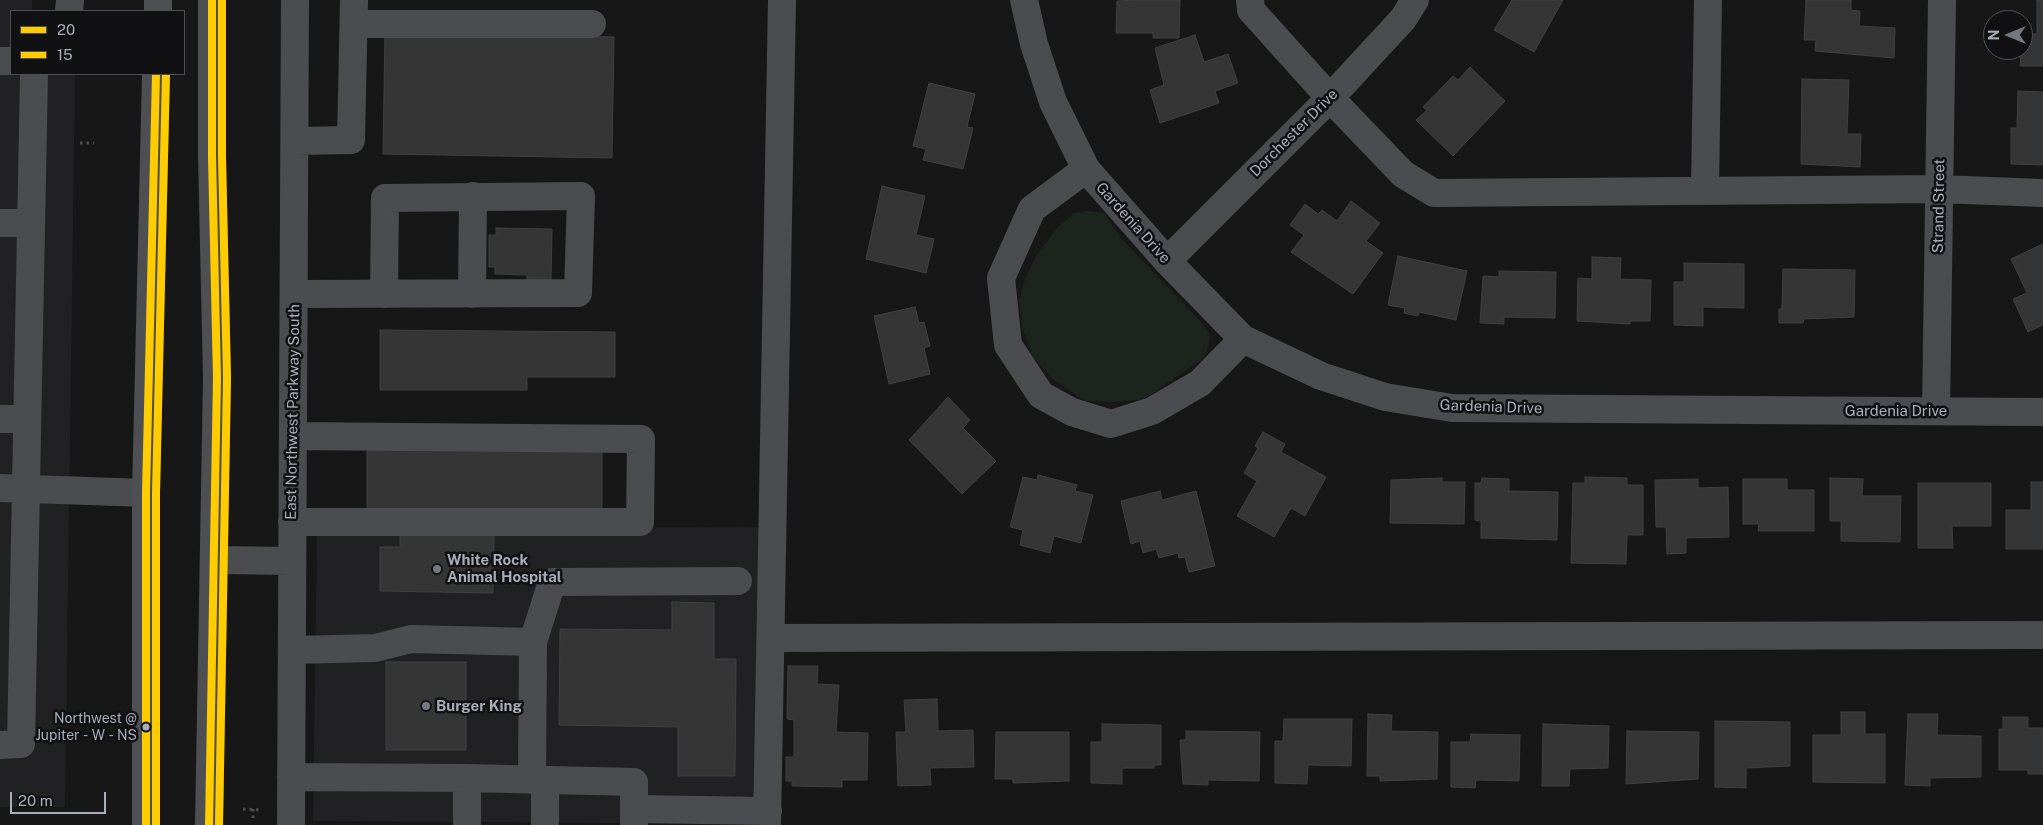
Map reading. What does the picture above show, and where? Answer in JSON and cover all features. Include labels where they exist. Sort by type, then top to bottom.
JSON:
[{"type":"main road","points":[[209,825],[216,560],[217,378],[212,157],[212,0]]},
{"type":"main road","points":[[146,825],[146,493],[156,75]]},
{"type":"street","name":"East Northwest Parkway South","points":[[291,825],[296,141],[295,0]]},
{"type":"street","points":[[291,776],[634,782],[634,817],[767,818],[782,0]]},
{"type":"street","name":"Gardenia Drive","points":[[1024,0],[1034,44],[1053,102],[1086,170],[1167,261],[1243,338],[1321,376],[1384,397],[1452,408],[2043,412]]},
{"type":"street","points":[[1250,0],[1251,10],[1330,98],[1403,174],[1434,193],[1705,189],[1939,189],[2043,193]]},
{"type":"street","name":"Dorchester Drive","points":[[1167,261],[1330,98],[1403,19],[1415,0]]},
{"type":"street","points":[[1705,189],[1708,0]]},
{"type":"street","name":"Strand Street","points":[[1936,411],[1942,0]]},
{"type":"street","points":[[296,141],[352,140],[354,12],[592,24]]},
{"type":"street","points":[[0,745],[21,744],[13,488],[13,419],[30,223],[34,75]]},
{"type":"street","points":[[1086,170],[1032,209],[1002,278],[1008,345],[1041,395],[1072,412],[1111,424],[1152,411],[1200,383],[1243,338]]},
{"type":"street","points":[[472,294],[474,196]]},
{"type":"street","points":[[294,294],[384,294],[472,294],[578,293],[581,196],[385,198],[384,294]]},
{"type":"street","points":[[0,223],[30,223]]},
{"type":"street","points":[[292,522],[640,522],[641,439],[293,436]]},
{"type":"street","points":[[13,488],[146,493]]},
{"type":"street","points":[[216,560],[292,561]]},
{"type":"street","points":[[545,825],[538,781],[533,642],[552,582],[738,581]]},
{"type":"street","points":[[771,638],[2043,635]]},
{"type":"street","points":[[292,650],[375,648],[411,639],[533,642]]},
{"type":"street","points":[[466,825],[467,778]]},
{"type":"path","points":[[80,143],[94,143]]},
{"type":"path","points":[[243,809],[253,809],[253,818]]},
{"type":"shaded area","points":[[0,0],[32,0],[32,10],[10,10],[10,75],[75,75],[65,807],[0,807]]},
{"type":"shaded area","points":[[1087,211],[1104,213],[1121,238],[1203,324],[1210,336],[1207,352],[1200,361],[1144,399],[1114,402],[1085,401],[1050,377],[1033,357],[1023,330],[1019,301],[1025,279],[1036,256],[1057,228],[1074,213]]},
{"type":"shaded area","points":[[782,527],[779,824],[313,821],[317,528]]},
{"type":"building","points":[[1180,0],[1179,38],[1153,38],[1153,33],[1116,33],[1117,1]]},
{"type":"building","points":[[1512,0],[1563,0],[1534,52],[1494,30]]},
{"type":"building","points":[[1806,0],[1851,0],[1851,10],[1860,11],[1859,26],[1895,28],[1894,58],[1815,51],[1816,40],[1804,40]]},
{"type":"building","points":[[2037,0],[2043,0],[2043,66],[2020,66],[2021,60],[2033,60],[2033,34],[2037,34]]},
{"type":"building","points":[[385,33],[614,37],[612,158],[383,154]]},
{"type":"building","points":[[1195,35],[1204,62],[1228,54],[1238,83],[1215,91],[1219,103],[1160,123],[1150,90],[1164,85],[1155,48]]},
{"type":"building","points":[[1470,67],[1505,101],[1453,156],[1416,120],[1427,110],[1423,107],[1453,76],[1458,80]]},
{"type":"building","points":[[1802,79],[1849,80],[1847,134],[1861,134],[1860,167],[1801,164]]},
{"type":"building","points":[[929,83],[975,94],[967,127],[973,128],[963,169],[923,160],[926,149],[913,146]]},
{"type":"building","points":[[2018,91],[2043,92],[2043,165],[2011,164],[2011,128],[2017,128]]},
{"type":"building","points":[[882,186],[925,196],[916,235],[934,239],[926,273],[866,259]]},
{"type":"building","points":[[1351,201],[1380,223],[1366,241],[1383,253],[1353,294],[1291,252],[1304,235],[1290,225],[1305,204],[1318,214],[1322,210],[1337,221]]},
{"type":"building","points":[[496,228],[552,229],[551,281],[527,280],[527,275],[495,274],[495,267],[489,267],[489,235],[496,235]]},
{"type":"building","points":[[2043,244],[2043,325],[2028,332],[2013,299],[2027,293],[2011,259]]},
{"type":"building","points":[[1398,256],[1467,271],[1456,320],[1419,312],[1418,316],[1404,313],[1405,308],[1388,305]]},
{"type":"building","points":[[1592,257],[1621,258],[1620,279],[1651,280],[1650,321],[1630,321],[1630,324],[1577,321],[1578,278],[1592,279]]},
{"type":"building","points":[[1684,263],[1744,264],[1744,308],[1703,307],[1703,326],[1674,325],[1674,282],[1684,282]]},
{"type":"building","points":[[1783,269],[1855,270],[1854,317],[1804,319],[1803,323],[1779,323],[1779,309],[1782,309]]},
{"type":"building","points":[[1499,271],[1556,272],[1555,318],[1504,317],[1504,324],[1480,323],[1483,276],[1499,277]]},
{"type":"building","points":[[915,307],[919,323],[924,322],[930,346],[924,348],[930,374],[889,384],[874,316]]},
{"type":"building","points":[[380,330],[615,332],[615,377],[527,377],[527,390],[380,390]]},
{"type":"building","points":[[948,397],[970,420],[963,428],[996,461],[962,494],[909,440]]},
{"type":"building","points":[[1263,432],[1285,444],[1281,452],[1326,477],[1305,516],[1291,508],[1274,537],[1237,516],[1257,481],[1244,473],[1258,448],[1255,446]]},
{"type":"building","points":[[367,443],[602,443],[602,513],[367,513]]},
{"type":"building","points":[[1038,475],[1077,485],[1075,491],[1093,495],[1081,543],[1054,536],[1050,553],[1020,545],[1023,530],[1010,527],[1023,477],[1037,480]]},
{"type":"building","points":[[1585,477],[1627,478],[1627,485],[1643,485],[1643,535],[1627,535],[1626,564],[1571,563],[1573,483],[1585,483]]},
{"type":"building","points":[[1442,478],[1442,482],[1465,482],[1464,524],[1390,523],[1391,480]]},
{"type":"building","points":[[1482,478],[1509,479],[1509,491],[1558,492],[1557,540],[1481,538],[1481,521],[1475,520],[1475,483],[1481,483]]},
{"type":"building","points":[[1830,478],[1863,479],[1862,496],[1901,496],[1900,542],[1841,541],[1841,521],[1830,521]]},
{"type":"building","points":[[1698,479],[1698,488],[1728,487],[1729,537],[1686,538],[1686,553],[1667,554],[1666,527],[1656,527],[1655,480]]},
{"type":"building","points":[[1743,479],[1787,479],[1787,490],[1814,490],[1814,531],[1758,531],[1759,524],[1743,524]]},
{"type":"building","points":[[2031,482],[2043,482],[2043,549],[2006,549],[2006,510],[2031,510]]},
{"type":"building","points":[[1918,483],[1991,483],[1991,526],[1952,526],[1953,548],[1918,548]]},
{"type":"building","points":[[1160,491],[1162,500],[1196,491],[1215,566],[1189,572],[1185,557],[1179,558],[1178,553],[1159,558],[1156,549],[1143,553],[1140,541],[1131,544],[1121,501]]},
{"type":"building","name":"White Rock Animal Hospital","points":[[400,532],[494,533],[493,593],[380,591],[380,547],[400,547]]},
{"type":"building","points":[[672,602],[714,603],[714,659],[736,659],[735,776],[678,776],[678,727],[559,725],[560,629],[672,630]]},
{"type":"building","name":"Burger King","points":[[386,662],[466,662],[466,750],[386,750]]},
{"type":"building","points":[[788,666],[818,666],[817,684],[839,685],[836,732],[868,733],[867,780],[842,780],[842,787],[792,786],[792,781],[786,781],[786,757],[794,757],[794,720],[787,719]]},
{"type":"building","points":[[937,699],[938,731],[973,730],[974,767],[930,768],[931,785],[898,786],[896,732],[906,732],[904,700]]},
{"type":"building","points":[[1841,712],[1865,712],[1865,734],[1885,734],[1885,783],[1813,782],[1813,735],[1841,735]]},
{"type":"building","points":[[1368,714],[1392,715],[1391,731],[1438,732],[1437,779],[1380,781],[1380,776],[1367,776]]},
{"type":"building","points":[[1908,714],[1938,714],[1937,735],[1981,736],[1981,777],[1930,778],[1930,786],[1905,785]]},
{"type":"building","points":[[2003,717],[2028,717],[2028,728],[2043,728],[2043,774],[2028,774],[2028,770],[1999,770],[1999,729],[2003,729]]},
{"type":"building","points":[[1284,719],[1352,719],[1351,766],[1308,765],[1307,784],[1275,783],[1275,741],[1283,741]]},
{"type":"building","points":[[1715,721],[1790,722],[1790,766],[1746,768],[1746,788],[1715,787]]},
{"type":"building","points":[[1102,724],[1161,725],[1161,765],[1154,765],[1154,768],[1122,768],[1122,784],[1091,783],[1091,742],[1102,742]]},
{"type":"building","points":[[1543,724],[1609,726],[1608,768],[1570,769],[1569,786],[1542,786]]},
{"type":"building","points":[[1186,731],[1260,732],[1259,781],[1208,780],[1208,785],[1183,784],[1180,740],[1186,740]]},
{"type":"building","points":[[1627,731],[1699,732],[1698,779],[1626,784]]},
{"type":"building","points":[[996,732],[1069,732],[1069,781],[1013,783],[1013,779],[995,779]]},
{"type":"building","points":[[1471,734],[1520,735],[1519,781],[1476,780],[1475,788],[1451,787],[1451,742],[1470,742]]},
{"type":"transit line","name":"20","points":[[209,825],[217,378],[212,157],[212,0]]},
{"type":"transit line","name":"15","points":[[219,825],[227,378],[222,157],[222,0]]},
{"type":"transit line","name":"20","points":[[146,825],[146,493],[156,75]]},
{"type":"transit line","name":"15","points":[[156,825],[156,493],[166,75]]},
{"type":"place","name":"White Rock Animal Hospital","points":[[437,569]]},
{"type":"place","name":"Burger King","points":[[426,706]]},
{"type":"place","name":"Northwest @ Jupiter - W - NS","points":[[146,727]]}]
